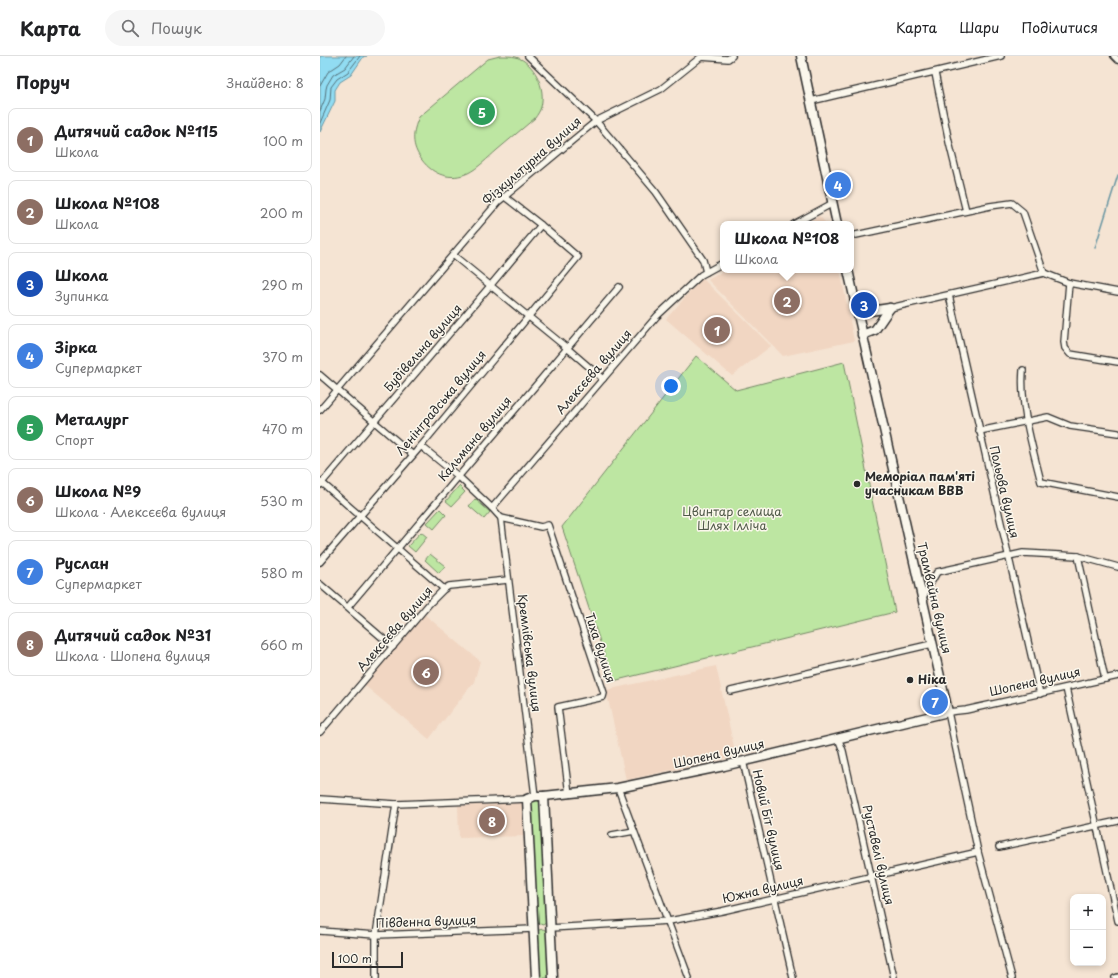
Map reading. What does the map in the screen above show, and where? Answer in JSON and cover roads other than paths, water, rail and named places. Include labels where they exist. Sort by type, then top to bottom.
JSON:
[{"type":"street","points":[[528,56],[596,121],[656,192],[703,260],[706,272]]},
{"type":"street","name":"Фiзкультурна вулиця","points":[[320,410],[498,202],[596,121],[661,89],[701,57],[728,59],[732,56]]},
{"type":"street","points":[[801,56],[836,221]]},
{"type":"street","points":[[811,101],[1002,56]]},
{"type":"street","points":[[1114,56],[1118,60]]},
{"type":"street","points":[[935,73],[966,212]]},
{"type":"street","points":[[504,197],[541,225]]},
{"type":"street","points":[[799,221],[833,202]]},
{"type":"street","points":[[856,235],[990,206],[1012,203],[1023,212],[1044,274]]},
{"type":"street","name":"Ленінградська вулиця","points":[[320,562],[421,446],[578,257],[541,225]]},
{"type":"street","name":"Будівельна вулиця","points":[[321,483],[541,225]]},
{"type":"street","points":[[453,255],[603,379]]},
{"type":"street","name":"Алексєєва вулиця","points":[[492,508],[657,316],[701,275],[720,265]]},
{"type":"street","name":"Трамвайна вулиця","points":[[849,273],[948,712],[978,852],[1012,978]]},
{"type":"street","points":[[857,313],[890,308],[1044,274],[1069,283],[1118,292]]},
{"type":"street","points":[[1069,283],[1064,342],[1065,348],[1070,354],[1118,362]]},
{"type":"street","name":"Кальмана вулиця","points":[[348,607],[619,287]]},
{"type":"street","name":"Польова вулиця","points":[[948,295],[1040,694]]},
{"type":"street","points":[[862,335],[875,330],[890,308]]},
{"type":"street","points":[[1023,370],[1022,387],[1027,422],[1041,482],[1118,497]]},
{"type":"street","points":[[320,375],[413,455]]},
{"type":"street","points":[[979,431],[1048,417],[1070,426],[1118,433]]},
{"type":"street","points":[[421,446],[458,476],[499,516]]},
{"type":"street","points":[[321,483],[444,589]]},
{"type":"street","name":"Тиха вулиця","points":[[499,516],[541,527],[548,525],[604,693],[603,697],[600,698],[558,707],[569,794]]},
{"type":"street","name":"Кремлівська вулиця","points":[[499,516],[508,580],[531,797],[533,929],[536,978]]},
{"type":"street","points":[[922,599],[936,572],[1008,555],[1023,553],[1078,556],[1118,566]]},
{"type":"street","points":[[1078,556],[1105,679]]},
{"type":"street","name":"Алексєєва вулиця","points":[[320,732],[429,604],[444,589],[456,585],[508,580]]},
{"type":"street","points":[[320,584],[393,647]]},
{"type":"street","points":[[731,691],[932,644]]},
{"type":"street","name":"Шопена вулиця","points":[[320,798],[396,804],[531,797],[618,788],[743,761],[948,712],[966,710],[1118,676]]},
{"type":"street","points":[[1066,688],[1118,921]]},
{"type":"street","name":"Руставелі вулиця","points":[[838,738],[843,751],[894,978]]},
{"type":"street","name":"Новий Біт вулиця","points":[[743,761],[793,978]]},
{"type":"street","points":[[618,788],[669,921],[689,978]]},
{"type":"street","points":[[544,796],[553,978]]},
{"type":"street","points":[[376,978],[376,935],[396,804]]},
{"type":"street","points":[[999,847],[1118,820]]},
{"type":"street","points":[[612,835],[634,831]]},
{"type":"street","name":"Южна вулиця","points":[[550,928],[669,921],[774,899],[978,852]]},
{"type":"street","name":"Південна вулиця","points":[[320,931],[376,935],[533,929]]},
{"type":"water","points":[[320,56],[364,56],[351,75],[340,82],[335,90],[335,101],[320,132]]},
{"type":"waterway","points":[[1095,248],[1118,175]]},
{"type":"place","name":"Металург","points":[[482,112]]},
{"type":"place","name":"Зірка","points":[[838,185]]},
{"type":"place","name":"Школа №108","points":[[787,301]]},
{"type":"place","name":"Школа","points":[[864,305]]},
{"type":"place","name":"Дитячий садок №115","points":[[717,330]]},
{"type":"place","name":"Меморіал пам'яті учасникам ВВВ","points":[[857,484]]},
{"type":"place","name":"Школа №9","points":[[426,672]]},
{"type":"place","name":"Ніка","points":[[910,680]]},
{"type":"place","name":"Руслан","points":[[935,702]]},
{"type":"place","name":"Дитячий садок №31","points":[[492,821]]},
{"type":"park label","name":"Цвинтар селища Шлях Ілліча","points":[[732,519]]}]
